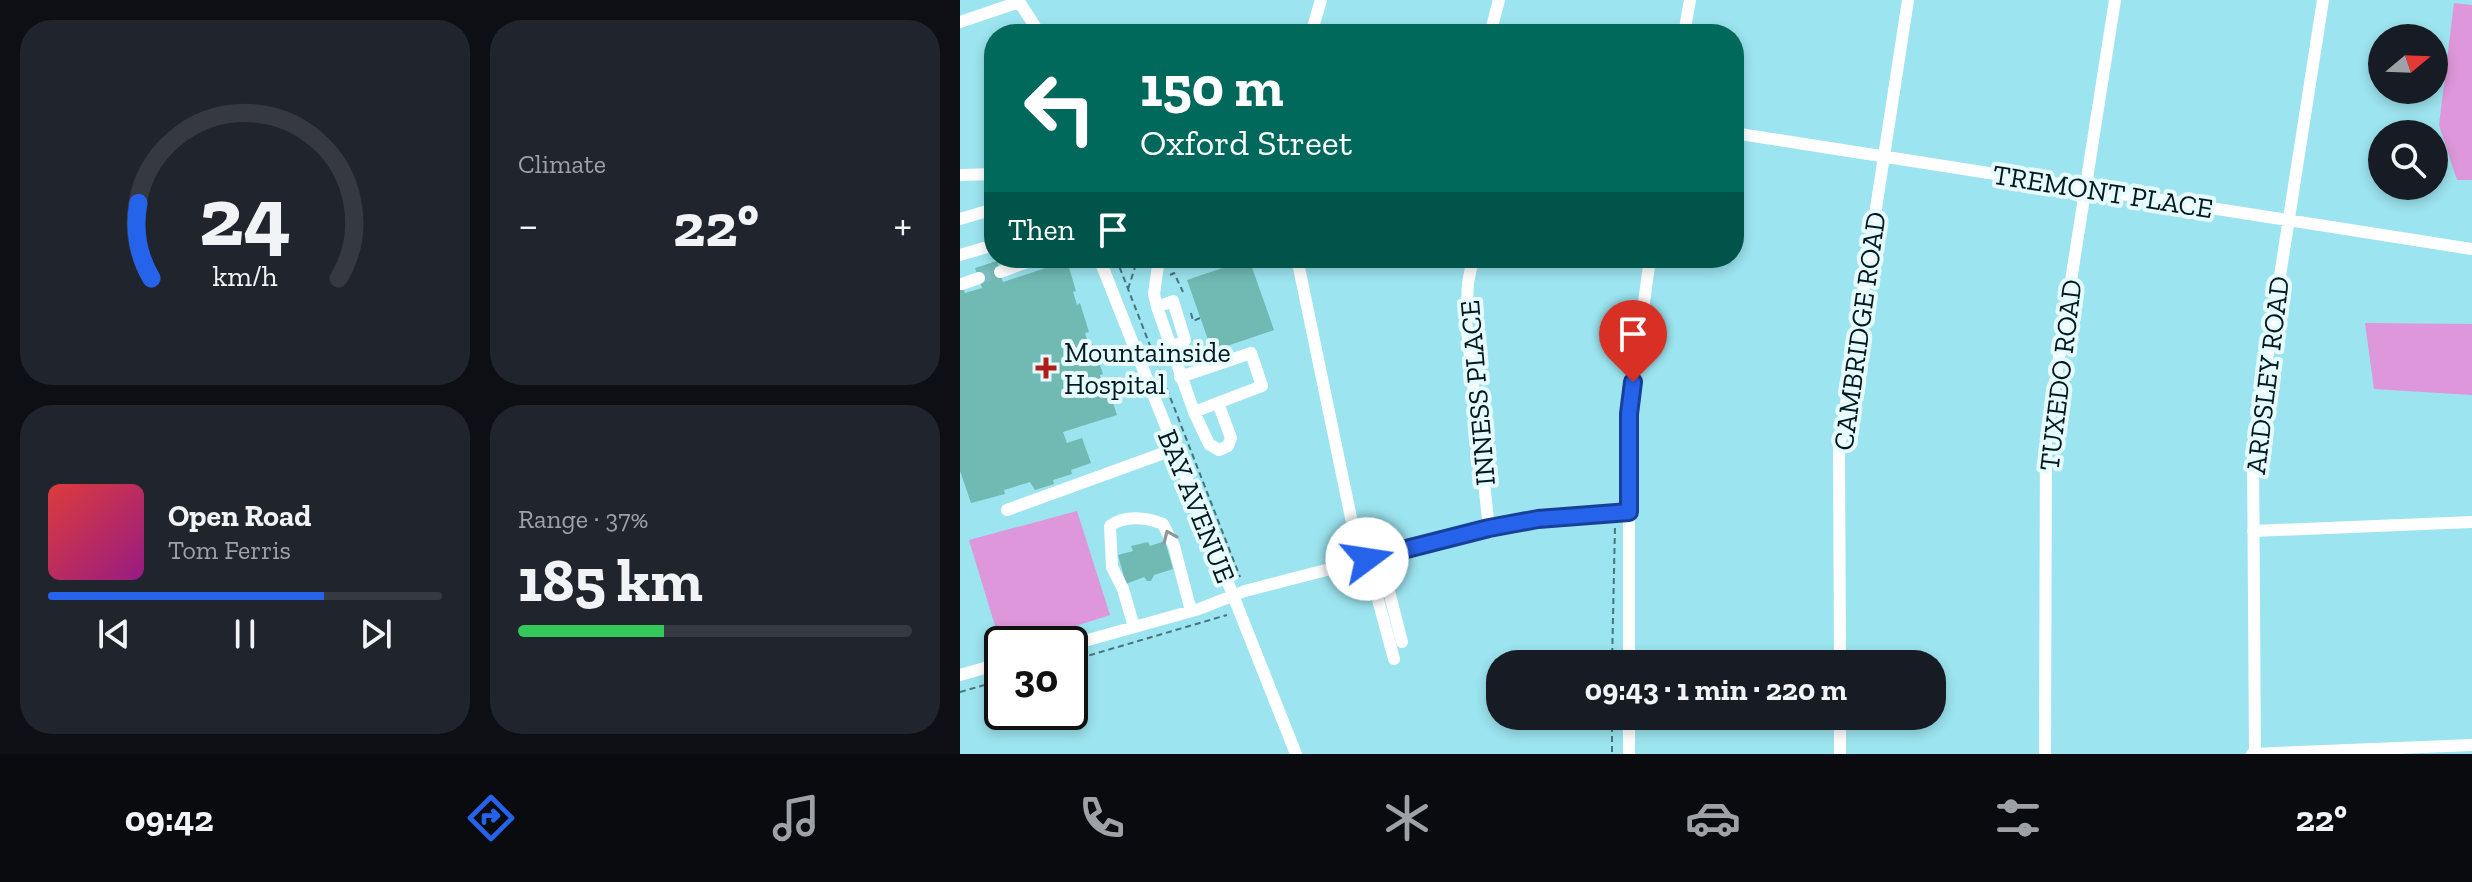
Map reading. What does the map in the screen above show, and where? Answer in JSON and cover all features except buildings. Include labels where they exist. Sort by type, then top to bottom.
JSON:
[{"type":"street","points":[[1314,24],[1321,0]]},
{"type":"street","points":[[1493,24],[1499,0]]},
{"type":"street","points":[[1686,24],[1690,0]]},
{"type":"street","name":"CAMBRIDGE ROAD","points":[[1840,650],[1839,449],[1908,0]]},
{"type":"street","name":"TUXEDO ROAD","points":[[2045,754],[2046,440],[2115,0]]},
{"type":"street","name":"ARDSLEY ROAD","points":[[2254,754],[2253,449],[2323,0]]},
{"type":"street","points":[[960,22],[1018,1],[1033,24]]},
{"type":"street","name":"TREMONT PLACE","points":[[1744,135],[2472,249]]},
{"type":"street","points":[[960,175],[984,174]]},
{"type":"street","points":[[960,219],[984,212]]},
{"type":"street","points":[[960,255],[984,248]]},
{"type":"street","points":[[1000,272],[1011,268]]},
{"type":"street","name":"BAY AVENUE","points":[[1103,268],[1296,754]]},
{"type":"street","points":[[1158,268],[1154,294],[1180,377],[1209,444],[1219,450],[1228,446],[1231,438],[1218,403]]},
{"type":"street","points":[[1299,268],[1394,659]]},
{"type":"street","name":"INNESS PLACE","points":[[1471,268],[1466,321],[1489,528]]},
{"type":"street","points":[[1629,650],[1629,414],[1649,268]]},
{"type":"street","points":[[962,284],[979,278]]},
{"type":"street","points":[[1180,377],[1251,353],[1262,386],[1194,412]]},
{"type":"street","points":[[1007,510],[1175,449]]},
{"type":"street","points":[[1088,640],[1233,596],[1489,528],[1538,519],[1629,512]]},
{"type":"street","points":[[1134,627],[1112,567],[1110,526],[1118,519],[1154,520],[1163,524],[1174,546],[1191,611]]},
{"type":"street","points":[[2253,531],[2472,522]]},
{"type":"street","points":[[1369,559],[1402,642]]},
{"type":"street","points":[[960,675],[984,668]]},
{"type":"street","points":[[1629,730],[1629,754]]},
{"type":"street","points":[[1840,730],[1840,754]]},
{"type":"street","points":[[2254,754],[2453,750],[2472,745]]},
{"type":"path","points":[[1120,268],[1241,579]]},
{"type":"path","points":[[1128,291],[1135,268]]},
{"type":"path","points":[[1612,650],[1615,524]]},
{"type":"path","points":[[1088,656],[1227,615]]},
{"type":"path","points":[[960,692],[984,685]]},
{"type":"path","points":[[1612,730],[1612,754]]},
{"type":"shaded area","points":[[2454,3],[2472,5],[2472,180],[2457,180],[2448,152],[2448,120],[2440,120],[2442,104],[2448,104],[2448,52]]},
{"type":"shaded area","points":[[2365,323],[2472,324],[2472,395],[2374,389]]},
{"type":"shaded area","points":[[1077,511],[1110,615],[1075,626],[995,626],[969,540]]},
{"type":"tunnel","points":[[979,278],[1000,272]]},
{"type":"place","name":"Mountainside Hospital","points":[[1046,368]]},
{"type":"route","points":[[1367,559],[1538,519],[1629,512],[1629,414],[1633,382]]}]
